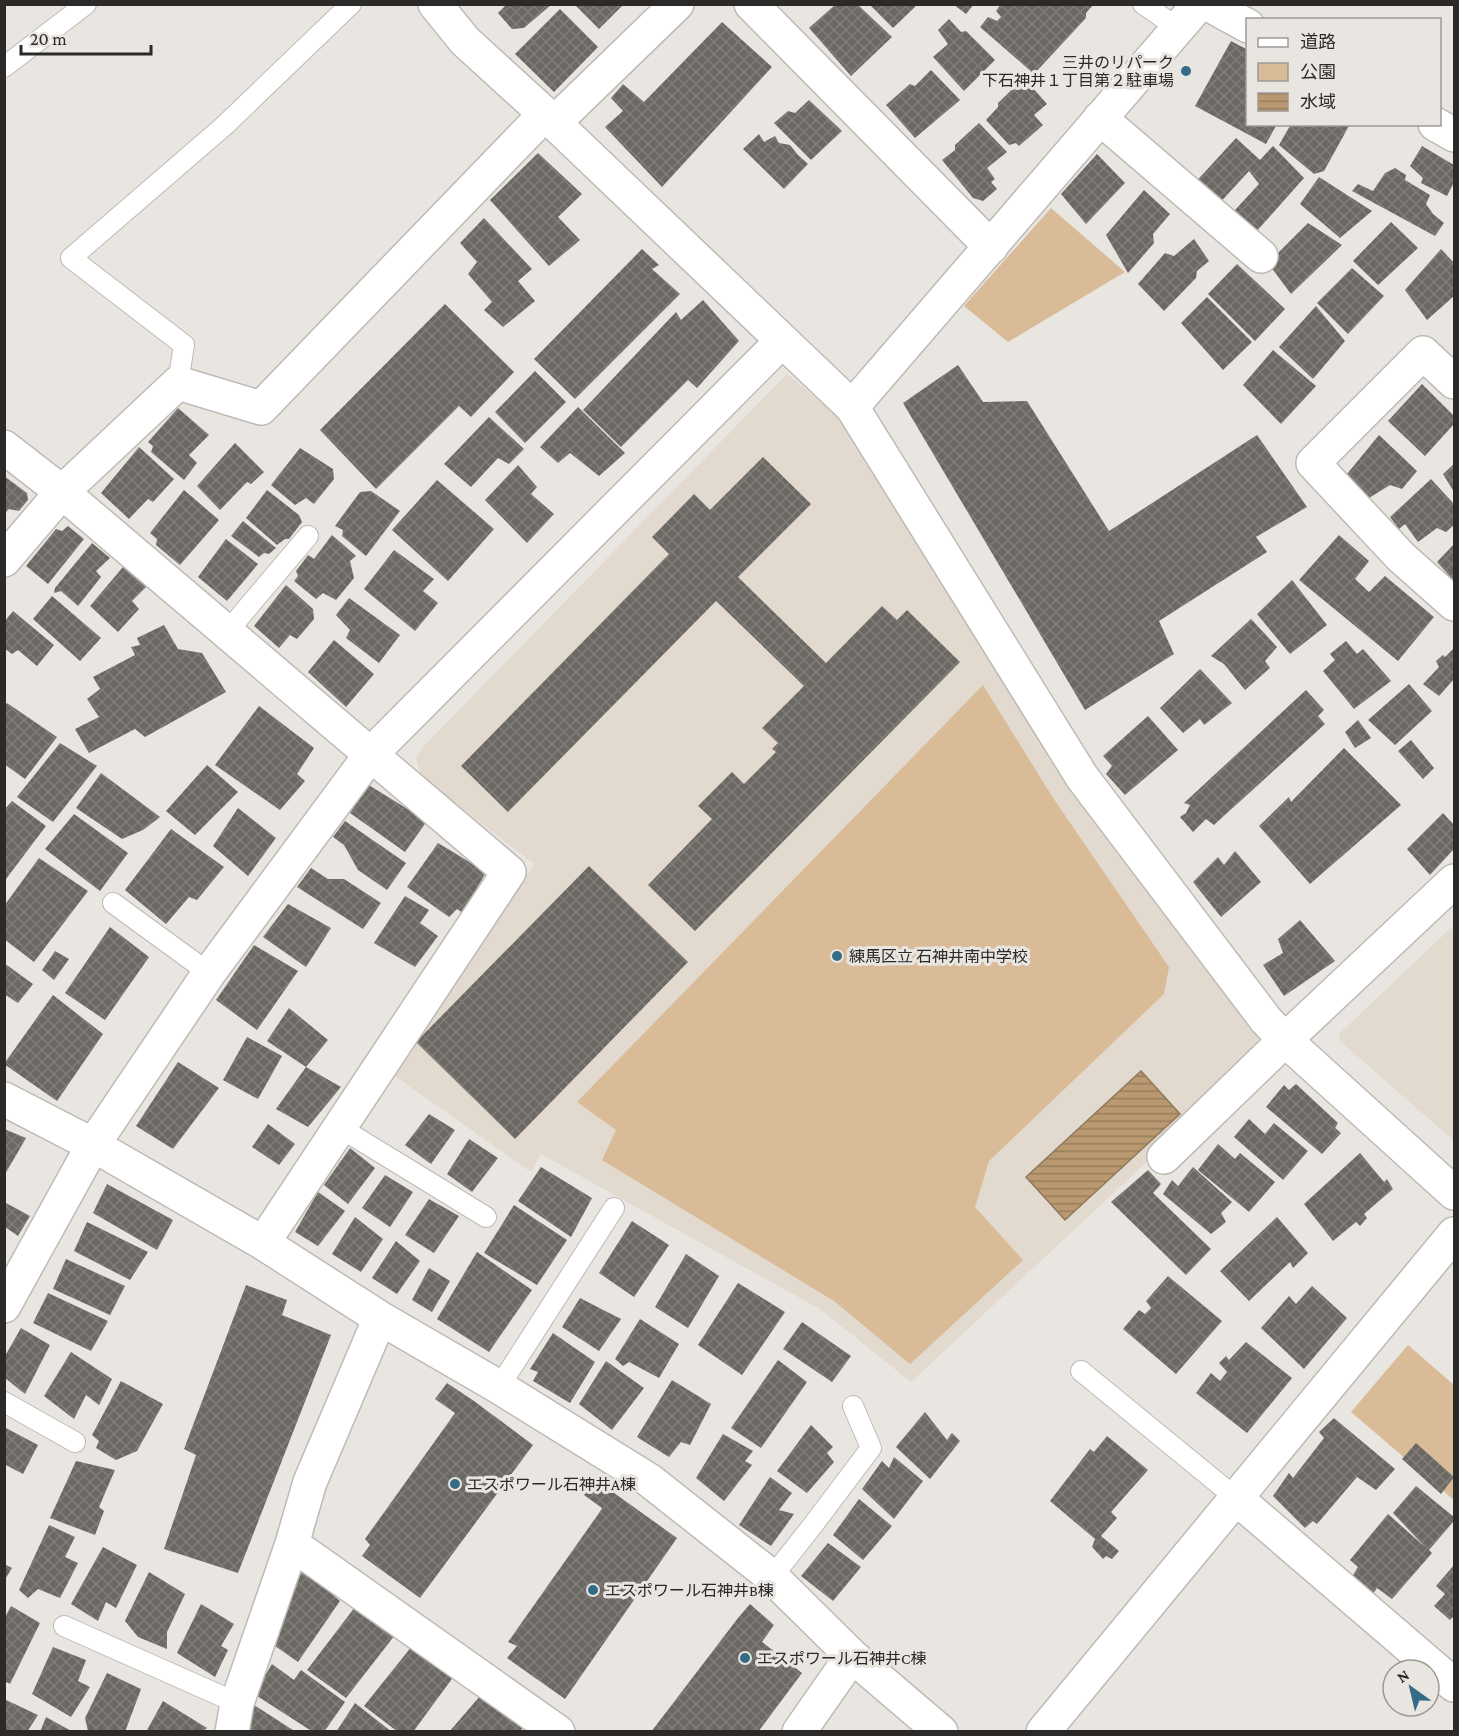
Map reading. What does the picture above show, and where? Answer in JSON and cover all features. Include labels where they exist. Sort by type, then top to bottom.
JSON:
[{"type":"street","points":[[435,4],[465,41],[550,118],[852,407],[1082,777],[1259,1010],[1285,1040],[1455,1194]]},
{"type":"street","points":[[4,560],[62,492],[178,382],[261,408],[550,118],[677,4]]},
{"type":"street","points":[[751,4],[990,246]]},
{"type":"street","points":[[1208,4],[1246,25]]},
{"type":"street","points":[[852,407],[1188,16]]},
{"type":"street","points":[[1100,118],[1261,256]]},
{"type":"street","points":[[1439,126],[1455,135]]},
{"type":"street","points":[[4,1306],[93,1145],[209,973],[371,754],[782,341]]},
{"type":"street","points":[[1455,382],[1423,353],[1313,464],[1401,557],[1455,604]]},
{"type":"street","points":[[4,447],[62,492],[509,872],[263,1243]]},
{"type":"street","points":[[1164,1157],[1285,1040],[1450,895]]},
{"type":"street","points":[[4,1099],[93,1145],[263,1243],[380,1318],[499,1387],[649,1480],[772,1577],[852,1656],[941,1731]]},
{"type":"street","points":[[1043,1731],[1455,1234]]},
{"type":"street","points":[[235,1717],[310,1482],[380,1318]]},
{"type":"street","points":[[1236,1498],[1455,1685]]},
{"type":"street","points":[[292,1544],[558,1731]]},
{"type":"street","points":[[799,1731],[852,1656]]},
{"type":"lane","points":[[4,67],[86,4]]},
{"type":"lane","points":[[178,382],[184,345],[71,258],[224,126],[351,4]]},
{"type":"lane","points":[[1143,4],[1188,16]]},
{"type":"lane","points":[[227,632],[308,536]]},
{"type":"lane","points":[[113,903],[209,973]]},
{"type":"lane","points":[[339,1127],[486,1217]]},
{"type":"lane","points":[[499,1387],[614,1208]]},
{"type":"lane","points":[[1081,1371],[1236,1498]]},
{"type":"lane","points":[[4,1402],[75,1442]]},
{"type":"lane","points":[[772,1577],[871,1448],[853,1406]]},
{"type":"lane","points":[[64,1626],[235,1717]]},
{"type":"shaded area","name":"練馬区立 石神井南中学校","points":[[787,374],[842,420],[1269,1048],[911,1382],[820,1309],[541,1154],[531,1172],[395,1076],[534,864],[427,781],[419,770],[416,758],[422,748]]},
{"type":"shaded area","points":[[1454,925],[1454,1141],[1339,1040],[1340,1033]]},
{"type":"green space","points":[[1051,208],[1125,272],[1008,342],[964,306]]},
{"type":"green space","points":[[983,685],[1053,798],[1169,967],[1164,994],[989,1161],[975,1207],[1023,1260],[910,1364],[834,1301],[602,1160],[616,1130],[577,1102]]},
{"type":"green space","points":[[1408,1345],[1454,1385],[1454,1500],[1351,1412]]},
{"type":"water","points":[[1141,1071],[1180,1114],[1065,1220],[1026,1177]]},
{"type":"building","points":[[507,4],[552,4],[524,28],[512,29],[498,13]]},
{"type":"building","points":[[574,4],[624,4],[599,29]]},
{"type":"building","points":[[836,4],[857,4],[892,37],[851,76],[809,28]]},
{"type":"building","points":[[869,4],[918,4],[893,28]]},
{"type":"building","points":[[953,4],[974,4],[966,14]]},
{"type":"building","points":[[1001,4],[1094,4],[1086,13],[1086,18],[1034,74],[980,27],[988,17],[997,21],[1001,17],[996,11]]},
{"type":"building","points":[[560,9],[598,47],[554,92],[515,54]]},
{"type":"building","points":[[949,19],[961,32],[966,31],[995,60],[964,91],[933,57],[948,44],[938,30]]},
{"type":"building","points":[[722,22],[772,67],[662,187],[605,127],[623,111],[611,98],[623,84],[644,102]]},
{"type":"building","points":[[1231,41],[1246,49],[1246,126],[1276,126],[1266,144],[1195,106]]},
{"type":"building","points":[[931,70],[960,100],[915,138],[886,105],[910,84],[915,86]]},
{"type":"building","points":[[1021,81],[1032,87],[1047,104],[1034,115],[1043,125],[1019,146],[1016,143],[1009,145],[986,120],[998,107],[998,103]]},
{"type":"building","points":[[809,100],[842,131],[811,160],[774,123],[788,111],[795,113]]},
{"type":"building","points":[[979,123],[1007,152],[987,168],[995,179],[991,182],[997,189],[983,201],[973,198],[942,160],[955,150],[955,145]]},
{"type":"building","points":[[1290,126],[1349,126],[1324,171],[1314,174],[1279,145]]},
{"type":"building","points":[[759,134],[764,142],[775,136],[779,143],[790,145],[808,164],[784,189],[743,149]]},
{"type":"building","points":[[1236,138],[1260,160],[1273,146],[1304,178],[1255,233],[1235,210],[1259,184],[1249,171],[1216,207],[1192,186]]},
{"type":"building","points":[[1422,146],[1454,165],[1454,182],[1447,196],[1421,183],[1423,178],[1410,166]]},
{"type":"building","points":[[538,153],[582,194],[558,217],[580,240],[549,266],[490,200]]},
{"type":"building","points":[[1097,154],[1125,183],[1086,224],[1061,194]]},
{"type":"building","points":[[1395,168],[1406,175],[1405,180],[1430,195],[1426,204],[1444,223],[1435,236],[1352,191],[1358,184],[1373,191],[1385,173]]},
{"type":"building","points":[[1319,177],[1372,211],[1340,238],[1300,204]]},
{"type":"building","points":[[1144,190],[1170,214],[1153,234],[1154,243],[1128,273],[1106,235]]},
{"type":"building","points":[[484,218],[532,269],[518,281],[535,301],[503,327],[484,310],[492,302],[468,274],[477,262],[460,243]]},
{"type":"building","points":[[1391,222],[1418,248],[1378,285],[1353,261]]},
{"type":"building","points":[[1308,223],[1342,245],[1291,294],[1268,263]]},
{"type":"building","points":[[1194,239],[1209,261],[1197,271],[1196,278],[1164,311],[1138,284],[1165,253],[1174,256]]},
{"type":"building","points":[[642,249],[659,265],[652,269],[680,294],[575,399],[534,359]]},
{"type":"building","points":[[1441,249],[1454,263],[1454,296],[1427,320],[1405,290]]},
{"type":"building","points":[[1237,264],[1285,309],[1255,341],[1208,294]]},
{"type":"building","points":[[1352,268],[1384,296],[1348,334],[1317,303]]},
{"type":"building","points":[[1207,297],[1252,342],[1223,370],[1181,323]]},
{"type":"building","points":[[703,300],[739,341],[697,388],[688,380],[621,447],[583,410],[676,312],[681,320]]},
{"type":"building","points":[[445,304],[514,372],[471,417],[459,406],[376,489],[320,430]]},
{"type":"building","points":[[1316,306],[1345,341],[1313,379],[1279,347]]},
{"type":"building","points":[[1273,350],[1316,386],[1281,424],[1243,385]]},
{"type":"building","points":[[958,365],[983,402],[1027,401],[1109,531],[1257,435],[1307,507],[1256,537],[1267,552],[1159,621],[1174,654],[1085,710],[903,403]]},
{"type":"building","points":[[535,371],[566,402],[525,443],[495,412]]},
{"type":"building","points":[[1422,384],[1454,416],[1454,424],[1425,456],[1388,421]]},
{"type":"building","points":[[578,407],[625,453],[599,476],[570,453],[558,463],[540,447]]},
{"type":"building","points":[[178,408],[209,435],[189,455],[197,463],[184,480],[151,452],[153,446],[148,442]]},
{"type":"building","points":[[489,417],[524,449],[509,464],[498,458],[471,487],[444,464]]},
{"type":"building","points":[[1379,435],[1417,471],[1402,489],[1390,485],[1369,498],[1347,474]]},
{"type":"building","points":[[235,443],[264,472],[251,484],[247,482],[220,510],[197,486]]},
{"type":"building","points":[[139,447],[174,479],[153,502],[148,499],[129,519],[101,493]]},
{"type":"building","points":[[300,448],[333,469],[334,479],[314,504],[306,498],[295,505],[271,485]]},
{"type":"building","points":[[763,457],[811,504],[738,577],[826,663],[882,606],[897,620],[907,610],[960,662],[695,931],[648,885],[712,819],[698,806],[732,772],[744,784],[776,752],[772,749],[778,743],[762,728],[804,686],[716,601],[508,812],[461,766],[669,554],[652,537],[694,494],[710,510]]},
{"type":"building","points":[[1454,464],[1454,492],[1443,474]]},
{"type":"building","points":[[518,465],[537,487],[531,494],[554,514],[527,543],[485,500]]},
{"type":"building","points":[[4,476],[27,493],[28,500],[19,511],[9,509],[4,514]]},
{"type":"building","points":[[1431,479],[1454,504],[1454,525],[1446,532],[1437,528],[1418,542],[1405,524],[1399,529],[1390,517]]},
{"type":"building","points":[[437,480],[494,529],[448,581],[392,530]]},
{"type":"building","points":[[184,490],[219,520],[180,565],[156,545],[157,539],[150,533]]},
{"type":"building","points":[[267,490],[299,515],[302,522],[289,539],[277,545],[246,518]]},
{"type":"building","points":[[371,491],[400,511],[366,556],[342,536],[343,530],[335,526],[360,492]]},
{"type":"building","points":[[243,521],[276,548],[269,554],[264,553],[259,557],[231,536]]},
{"type":"building","points":[[68,526],[84,539],[48,584],[26,566],[56,529],[62,531]]},
{"type":"building","points":[[332,535],[356,556],[350,561],[354,578],[336,600],[323,593],[316,599],[294,581],[298,576],[296,571],[308,555],[314,559]]},
{"type":"building","points":[[1339,535],[1369,561],[1355,579],[1369,592],[1385,576],[1434,617],[1398,661],[1299,580]]},
{"type":"building","points":[[226,539],[258,564],[227,601],[198,577]]},
{"type":"building","points":[[92,543],[110,558],[96,571],[101,577],[78,606],[61,591],[54,593],[55,588]]},
{"type":"building","points":[[1454,544],[1454,581],[1437,562]]},
{"type":"building","points":[[394,550],[434,579],[423,591],[438,603],[415,631],[364,589]]},
{"type":"building","points":[[123,567],[146,587],[132,601],[139,609],[118,632],[90,606]]},
{"type":"building","points":[[1292,580],[1327,625],[1290,654],[1257,614]]},
{"type":"building","points":[[286,585],[313,609],[314,619],[297,639],[290,635],[279,648],[254,626]]},
{"type":"building","points":[[52,596],[101,638],[80,661],[33,619]]},
{"type":"building","points":[[349,598],[400,635],[379,663],[346,638],[350,630],[336,615]]},
{"type":"building","points":[[13,611],[54,645],[37,666],[18,650],[12,654],[4,648],[4,622]]},
{"type":"building","points":[[1251,619],[1277,647],[1265,661],[1270,668],[1245,690],[1224,664],[1211,656]]},
{"type":"building","points":[[164,625],[178,649],[202,653],[226,692],[145,737],[135,729],[89,753],[75,729],[99,717],[87,699],[100,689],[93,677],[135,655],[131,647],[140,645],[137,638]]},
{"type":"building","points":[[334,640],[374,674],[346,707],[308,672]]},
{"type":"building","points":[[1346,641],[1357,654],[1363,649],[1391,681],[1354,709],[1323,671],[1335,660],[1330,654]]},
{"type":"building","points":[[1454,648],[1454,679],[1439,696],[1423,684],[1439,667],[1436,661],[1443,655],[1445,657]]},
{"type":"building","points":[[1200,669],[1232,703],[1204,725],[1200,719],[1183,733],[1160,708]]},
{"type":"building","points":[[1409,684],[1432,711],[1395,745],[1368,720]]},
{"type":"building","points":[[1306,690],[1324,710],[1318,716],[1325,724],[1214,825],[1206,819],[1193,832],[1180,817],[1186,813],[1190,805],[1184,803]]},
{"type":"building","points":[[7,703],[57,737],[25,779],[4,764],[4,706]]},
{"type":"building","points":[[259,706],[314,748],[297,774],[305,781],[280,810],[215,765]]},
{"type":"building","points":[[1148,716],[1178,750],[1125,795],[1106,774],[1112,766],[1103,756]]},
{"type":"building","points":[[1358,720],[1371,738],[1355,748],[1345,732]]},
{"type":"building","points":[[1411,740],[1434,768],[1423,779],[1398,751]]},
{"type":"building","points":[[60,743],[97,766],[53,822],[17,797]]},
{"type":"building","points":[[1344,748],[1401,805],[1310,884],[1259,826],[1289,797],[1291,802]]},
{"type":"building","points":[[207,765],[238,792],[195,835],[166,811]]},
{"type":"building","points":[[101,773],[160,817],[143,830],[122,839],[76,808]]},
{"type":"building","points":[[367,784],[427,821],[405,852],[350,813]]},
{"type":"building","points":[[12,801],[46,826],[6,879],[4,878],[4,810]]},
{"type":"building","points":[[238,808],[276,838],[248,876],[213,846]]},
{"type":"building","points":[[1443,813],[1454,825],[1454,849],[1430,875],[1407,849]]},
{"type":"building","points":[[74,814],[128,853],[100,891],[45,849]]},
{"type":"building","points":[[345,821],[406,863],[387,890],[358,870],[344,845],[333,837]]},
{"type":"building","points":[[171,829],[224,867],[197,900],[189,897],[166,924],[125,890]]},
{"type":"building","points":[[438,843],[486,872],[463,913],[457,909],[449,917],[407,887]]},
{"type":"building","points":[[1235,851],[1261,882],[1221,917],[1193,882],[1218,857],[1224,865]]},
{"type":"building","points":[[39,858],[88,891],[34,962],[4,939],[4,906]]},
{"type":"building","points":[[589,866],[688,962],[515,1139],[416,1042]]},
{"type":"building","points":[[311,868],[328,879],[344,879],[381,903],[363,929],[297,887]]},
{"type":"building","points":[[405,896],[429,910],[420,923],[438,936],[415,967],[374,943]]},
{"type":"building","points":[[288,904],[331,928],[306,967],[263,937]]},
{"type":"building","points":[[1300,920],[1335,961],[1284,996],[1263,965],[1283,953],[1278,939]]},
{"type":"building","points":[[110,927],[149,957],[105,1020],[65,993]]},
{"type":"building","points":[[254,945],[298,971],[257,1030],[216,1000]]},
{"type":"building","points":[[55,951],[69,959],[54,980],[42,970]]},
{"type":"building","points":[[4,963],[33,984],[18,1003],[4,994]]},
{"type":"building","points":[[53,995],[103,1034],[57,1101],[4,1064]]},
{"type":"building","points":[[289,1008],[328,1040],[306,1067],[267,1041]]},
{"type":"building","points":[[247,1037],[282,1056],[258,1099],[223,1080]]},
{"type":"building","points":[[178,1062],[219,1088],[173,1149],[136,1126]]},
{"type":"building","points":[[306,1067],[341,1087],[308,1127],[276,1109]]},
{"type":"building","points":[[1296,1084],[1338,1123],[1335,1128],[1341,1133],[1322,1154],[1266,1107],[1284,1085],[1289,1090]]},
{"type":"building","points":[[429,1114],[455,1130],[431,1164],[405,1145]]},
{"type":"building","points":[[1249,1119],[1265,1134],[1274,1123],[1308,1151],[1283,1180],[1234,1137]]},
{"type":"building","points":[[268,1124],[295,1144],[279,1165],[252,1147]]},
{"type":"building","points":[[4,1129],[26,1138],[4,1176]]},
{"type":"building","points":[[469,1139],[498,1158],[472,1192],[447,1174]]},
{"type":"building","points":[[1218,1144],[1235,1159],[1240,1153],[1275,1182],[1249,1212],[1198,1170]]},
{"type":"building","points":[[350,1148],[375,1168],[348,1204],[324,1185]]},
{"type":"building","points":[[1360,1153],[1384,1182],[1387,1179],[1393,1189],[1364,1214],[1367,1218],[1360,1226],[1356,1222],[1333,1241],[1304,1204]]},
{"type":"building","points":[[541,1167],[592,1198],[571,1237],[518,1201]]},
{"type":"building","points":[[1193,1167],[1232,1202],[1221,1213],[1226,1222],[1211,1234],[1163,1194],[1172,1180],[1178,1186]]},
{"type":"building","points":[[1148,1170],[1161,1184],[1153,1193],[1211,1249],[1186,1275],[1111,1202]]},
{"type":"building","points":[[385,1175],[413,1192],[390,1227],[362,1208]]},
{"type":"building","points":[[107,1184],[173,1220],[157,1250],[93,1213]]},
{"type":"building","points":[[318,1192],[345,1211],[318,1246],[295,1232]]},
{"type":"building","points":[[429,1199],[459,1216],[434,1253],[405,1235]]},
{"type":"building","points":[[6,1203],[30,1216],[18,1236],[5,1227]]},
{"type":"building","points":[[514,1205],[567,1240],[537,1285],[484,1253]]},
{"type":"building","points":[[355,1217],[383,1239],[361,1272],[332,1254]]},
{"type":"building","points":[[1277,1217],[1308,1253],[1293,1268],[1290,1262],[1249,1301],[1220,1271]]},
{"type":"building","points":[[632,1221],[669,1245],[634,1297],[599,1273]]},
{"type":"building","points":[[87,1222],[148,1252],[130,1280],[74,1251]]},
{"type":"building","points":[[396,1241],[420,1261],[397,1294],[372,1278]]},
{"type":"building","points":[[477,1252],[532,1290],[489,1352],[437,1319]]},
{"type":"building","points":[[686,1254],[719,1276],[688,1328],[655,1307]]},
{"type":"building","points":[[66,1259],[125,1286],[110,1315],[53,1289]]},
{"type":"building","points":[[429,1268],[450,1281],[432,1312],[412,1300]]},
{"type":"building","points":[[1168,1276],[1222,1321],[1176,1374],[1123,1329],[1139,1310],[1145,1314],[1151,1308],[1146,1301]]},
{"type":"building","points":[[738,1283],[785,1312],[742,1375],[698,1345]]},
{"type":"building","points":[[246,1285],[287,1300],[282,1315],[331,1335],[238,1573],[164,1549],[196,1455],[184,1449]]},
{"type":"building","points":[[1312,1286],[1347,1318],[1304,1369],[1261,1328],[1289,1296],[1296,1304]]},
{"type":"building","points":[[48,1293],[108,1321],[91,1351],[33,1323]]},
{"type":"building","points":[[580,1298],[621,1319],[599,1351],[562,1327]]},
{"type":"building","points":[[640,1319],[679,1344],[659,1378],[629,1362],[623,1366],[615,1359]]},
{"type":"building","points":[[802,1322],[851,1356],[832,1382],[783,1349]]},
{"type":"building","points":[[21,1328],[50,1345],[25,1394],[5,1378],[5,1356]]},
{"type":"building","points":[[553,1333],[595,1362],[570,1403],[533,1381],[538,1372],[530,1369]]},
{"type":"building","points":[[1246,1342],[1292,1378],[1247,1433],[1196,1393],[1211,1373],[1220,1381],[1227,1372],[1219,1363],[1226,1356],[1229,1360]]},
{"type":"building","points":[[71,1352],[112,1379],[99,1405],[86,1395],[74,1419],[44,1396]]},
{"type":"building","points":[[778,1360],[807,1382],[761,1448],[731,1428]]},
{"type":"building","points":[[606,1361],[644,1388],[612,1430],[579,1404]]},
{"type":"building","points":[[672,1380],[711,1404],[690,1445],[681,1442],[669,1457],[637,1437]]},
{"type":"building","points":[[121,1381],[163,1404],[137,1451],[116,1460],[96,1448],[99,1441],[92,1435]]},
{"type":"building","name":"エスポワール石神井A棟","points":[[447,1383],[533,1445],[420,1598],[362,1556],[370,1545],[365,1539],[455,1413],[435,1399]]},
{"type":"building","points":[[925,1412],[947,1440],[952,1433],[960,1441],[930,1479],[896,1447]]},
{"type":"building","points":[[1334,1418],[1395,1469],[1376,1490],[1357,1477],[1317,1524],[1313,1521],[1305,1528],[1273,1496],[1289,1473],[1293,1478],[1324,1438],[1319,1432]]},
{"type":"building","points":[[811,1425],[833,1447],[827,1453],[834,1462],[807,1493],[777,1471]]},
{"type":"building","points":[[4,1427],[38,1445],[23,1474],[4,1464]]},
{"type":"building","points":[[723,1434],[753,1451],[745,1461],[752,1465],[724,1501],[696,1478]]},
{"type":"building","points":[[1107,1436],[1148,1470],[1111,1512],[1117,1518],[1101,1536],[1119,1551],[1112,1559],[1106,1556],[1103,1559],[1092,1547],[1095,1539],[1050,1501],[1090,1449],[1094,1452]]},
{"type":"building","points":[[1416,1443],[1454,1477],[1441,1494],[1402,1459]]},
{"type":"building","points":[[894,1457],[923,1481],[894,1519],[862,1489],[882,1461],[889,1468]]},
{"type":"building","points":[[76,1461],[115,1470],[99,1507],[104,1511],[95,1535],[50,1518]]},
{"type":"building","points":[[770,1477],[792,1493],[779,1510],[794,1514],[771,1546],[739,1525]]},
{"type":"building","name":"エスポワール石神井B棟","points":[[596,1480],[677,1538],[565,1699],[507,1658],[517,1646],[508,1642],[602,1508],[584,1495]]},
{"type":"building","points":[[1416,1486],[1454,1517],[1454,1521],[1429,1550],[1432,1553],[1392,1599],[1377,1588],[1373,1594],[1353,1575],[1358,1567],[1350,1560],[1388,1514],[1425,1547],[1393,1513]]},
{"type":"building","points":[[859,1499],[892,1526],[863,1560],[833,1535]]},
{"type":"building","points":[[49,1525],[75,1537],[65,1557],[78,1563],[60,1598],[38,1589],[28,1598],[19,1590]]},
{"type":"building","points":[[828,1543],[861,1567],[833,1601],[801,1576]]},
{"type":"building","points":[[103,1547],[137,1565],[116,1608],[106,1602],[98,1621],[71,1604]]},
{"type":"building","points":[[4,1564],[12,1568],[4,1581]]},
{"type":"building","points":[[1454,1565],[1454,1616],[1450,1620],[1434,1606],[1445,1594],[1436,1586]]},
{"type":"building","points":[[303,1570],[340,1601],[298,1662],[268,1641]]},
{"type":"building","points":[[149,1572],[185,1594],[167,1632],[167,1649],[138,1637],[125,1621]]},
{"type":"building","points":[[201,1604],[234,1624],[221,1646],[228,1650],[215,1677],[177,1653]]},
{"type":"building","name":"エスポワール石神井C棟","points":[[750,1604],[774,1625],[762,1642],[802,1673],[758,1732],[651,1732],[738,1618]]},
{"type":"building","points":[[11,1606],[40,1623],[10,1684],[4,1681],[4,1619]]},
{"type":"building","points":[[355,1607],[395,1635],[346,1698],[307,1670]]},
{"type":"building","points":[[412,1646],[454,1676],[413,1732],[398,1732],[364,1706]]},
{"type":"building","points":[[53,1647],[86,1660],[78,1681],[90,1687],[71,1717],[32,1694]]},
{"type":"building","points":[[272,1664],[294,1680],[301,1670],[345,1702],[324,1732],[313,1732],[254,1694]]},
{"type":"building","points":[[107,1673],[141,1689],[125,1732],[88,1731],[85,1718]]},
{"type":"building","points":[[480,1696],[523,1727],[520,1732],[449,1732]]},
{"type":"building","points":[[4,1699],[38,1715],[27,1732],[4,1732]]},
{"type":"building","points":[[163,1701],[207,1728],[202,1732],[146,1732]]},
{"type":"building","points":[[251,1703],[296,1732],[248,1732]]},
{"type":"building","points":[[355,1703],[392,1732],[336,1732]]},
{"type":"building","points":[[46,1717],[73,1732],[40,1732]]},
{"type":"place","name":"三井のリパーク 下石神井１丁目第２駐車場","points":[[1186,71]]},
{"type":"place","name":"練馬区立 石神井南中学校","points":[[837,956]]},
{"type":"place","name":"エスポワール石神井A棟","points":[[455,1484]]},
{"type":"place","name":"エスポワール石神井B棟","points":[[593,1590]]},
{"type":"place","name":"エスポワール石神井C棟","points":[[745,1658]]}]
